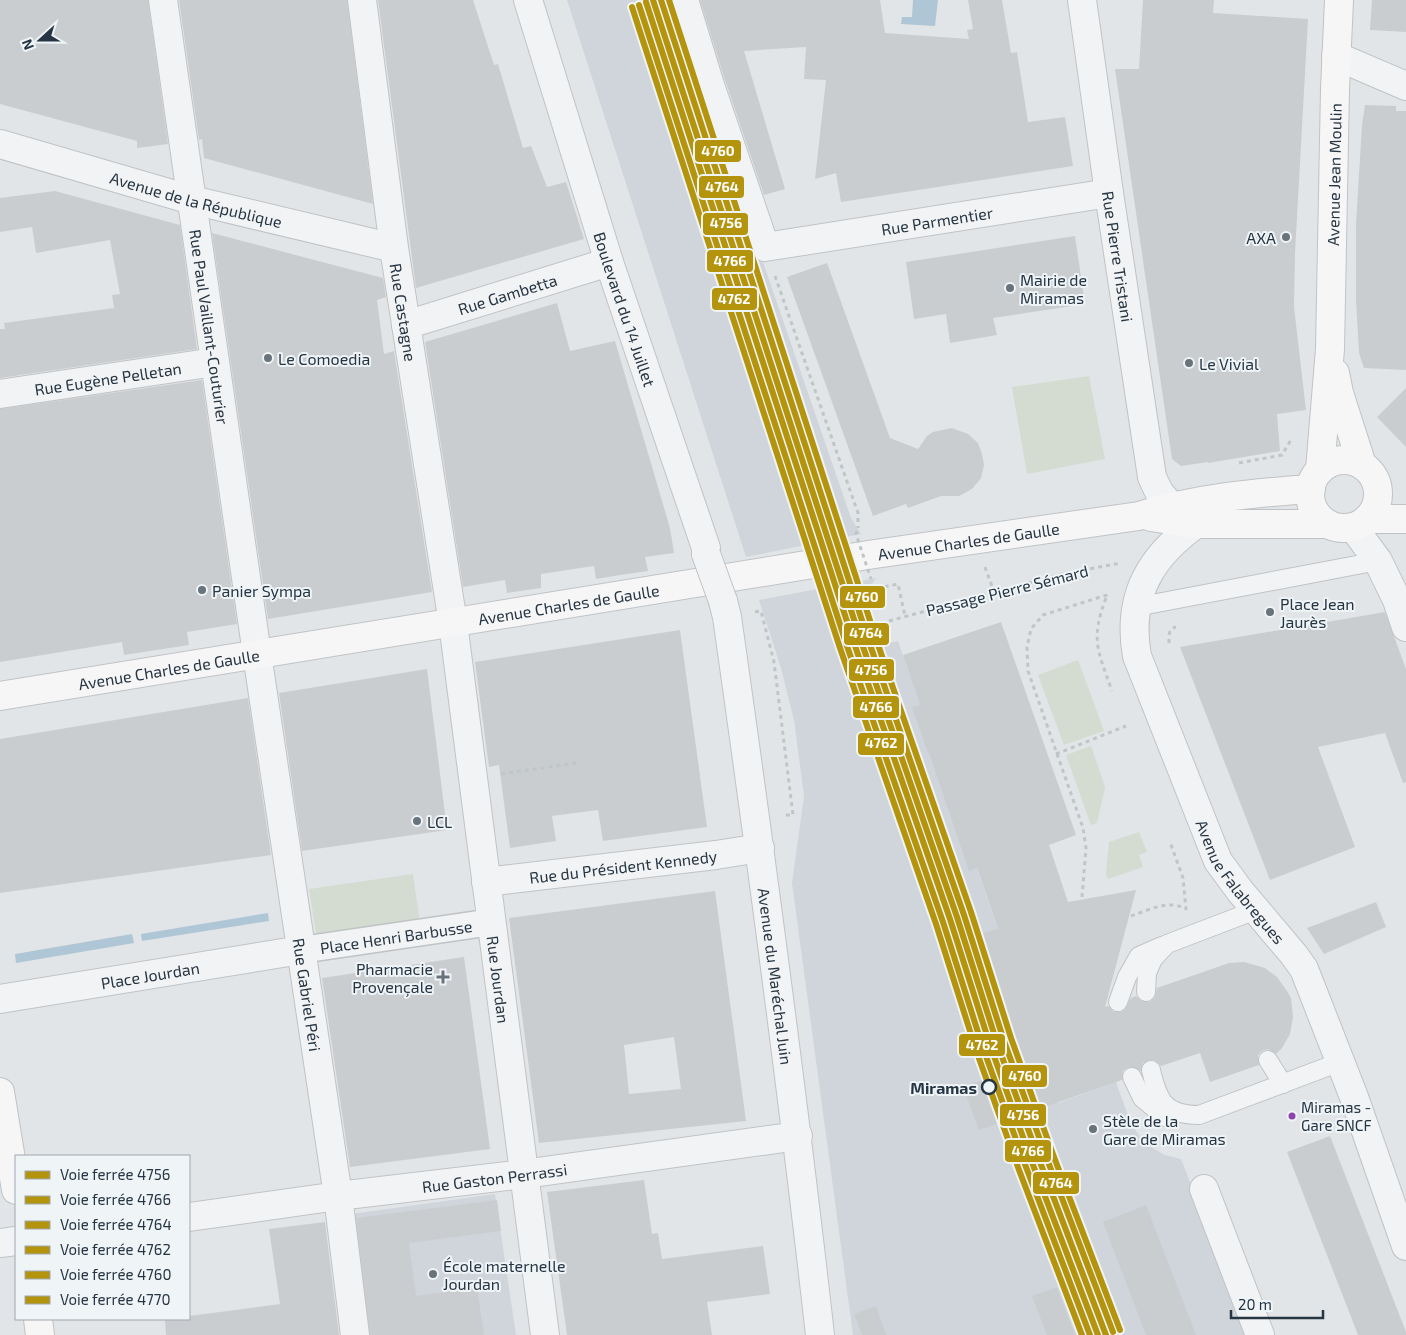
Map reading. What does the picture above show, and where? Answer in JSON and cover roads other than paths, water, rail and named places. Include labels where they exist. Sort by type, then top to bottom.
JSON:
[{"type":"main road","name":"Avenue Jean Moulin","points":[[1315,479],[1330,349],[1336,56],[1339,0]]},
{"type":"main road","name":"Avenue Jean Moulin","points":[[1330,349],[1339,393],[1369,474]]},
{"type":"main road","points":[[1369,474],[1378,492],[1374,511],[1349,523],[1320,517],[1310,499],[1315,479],[1329,464],[1340,460],[1351,461],[1369,474],[1406,507]]},
{"type":"main road","points":[[1139,516],[1171,506],[1245,494],[1315,479]]},
{"type":"main road","points":[[1139,516],[1195,524],[1349,523],[1406,519]]},
{"type":"main road","name":"Avenue Charles de Gaulle","points":[[0,696],[868,555],[1139,516]]},
{"type":"main road","points":[[0,1092],[15,1184]]},
{"type":"main road","points":[[38,1320],[40,1335]]},
{"type":"street","name":"Rue Paul Vaillant-Couturier","points":[[163,0],[257,654]]},
{"type":"street","name":"Rue Castagne","points":[[362,0],[394,248],[453,623]]},
{"type":"street","name":"Boulevard du 14 Juillet","points":[[528,0],[609,262],[706,554],[732,610]]},
{"type":"street","name":"Rue Parmentier","points":[[684,0],[710,85],[765,247],[1109,193]]},
{"type":"street","name":"Rue Pierre Tristani","points":[[1082,0],[1152,477],[1159,492],[1171,506]]},
{"type":"street","points":[[1336,56],[1406,86]]},
{"type":"street","name":"Avenue de la République","points":[[0,144],[192,200],[394,248]]},
{"type":"street","name":"Rue Gambetta","points":[[406,325],[609,262]]},
{"type":"street","name":"Rue Eugène Pelletan","points":[[0,394],[215,362]]},
{"type":"street","points":[[1195,524],[1245,494]]},
{"type":"street","points":[[1349,523],[1378,561],[1406,627]]},
{"type":"street","name":"Avenue Falabregues","points":[[1195,524],[1159,556],[1141,589],[1136,607],[1134,640],[1138,656],[1218,861],[1228,877],[1304,969],[1406,1244]]},
{"type":"street","name":"Avenue du Maréchal Juin","points":[[732,610],[756,817],[798,1136],[820,1335]]},
{"type":"street","name":"Rue Jourdan","points":[[453,623],[545,1335]]},
{"type":"street","name":"Rue Gabriel Péri","points":[[257,654],[338,1196],[355,1335]]},
{"type":"street","name":"Rue du Président Kennedy","points":[[486,882],[716,855],[760,848]]},
{"type":"street","name":"Place Henri Barbusse","points":[[301,950],[492,922]]},
{"type":"street","name":"Place Jourdan","points":[[0,998],[301,950]]},
{"type":"street","name":"Rue Gaston Perrassi","points":[[190,1217],[338,1196],[524,1174],[798,1136]]},
{"type":"street","points":[[1204,1189],[1260,1335]]},
{"type":"street","points":[[0,1242],[15,1241]]},
{"type":"lane","points":[[1136,607],[1378,561]]},
{"type":"lane","points":[[1118,1002],[1127,977],[1139,956],[1256,910]]},
{"type":"lane","points":[[1146,992],[1147,973],[1153,959],[1167,944]]},
{"type":"lane","points":[[1268,1060],[1282,1084]]},
{"type":"lane","points":[[1132,1077],[1142,1098],[1165,1117],[1199,1115],[1340,1062]]},
{"type":"lane","points":[[1151,1070],[1156,1090],[1163,1103],[1174,1111],[1186,1115],[1199,1115]]},
{"type":"water","points":[[913,0],[938,0],[935,26],[901,24],[902,17],[912,17]]},
{"type":"water","points":[[268,913],[269,921],[142,941],[141,934]]},
{"type":"water","points":[[132,934],[134,943],[16,963],[15,954]]},
{"type":"railway","points":[[980,1050],[1087,1335]]},
{"type":"rail line","name":"4756","points":[[653,0],[861,641],[957,917],[997,1043],[1106,1335]]},
{"type":"rail line","name":"4764","points":[[661,0],[868,639],[964,915],[1004,1041],[1113,1332]]},
{"type":"rail line","name":"4760","points":[[669,0],[875,636],[971,912],[1011,1038],[1120,1330]]},
{"type":"rail line","name":"4766","points":[[646,2],[854,643],[950,919],[990,1045],[1033,1165],[1098,1335]]},
{"type":"rail line","name":"4762","points":[[639,5],[847,646],[943,922],[983,1048],[1090,1335]]},
{"type":"rail line","name":"4770","points":[[632,7],[840,648],[936,924],[976,1050],[1019,1170],[1082,1335]]},
{"type":"place","name":"AXA","points":[[1286,237]]},
{"type":"place","name":"Mairie de Miramas","points":[[1010,288]]},
{"type":"place","name":"Le Comoedia","points":[[268,358]]},
{"type":"place","name":"Le Vivial","points":[[1189,363]]},
{"type":"place","name":"Panier Sympa","points":[[202,590]]},
{"type":"place","name":"Place Jean Jaurès","points":[[1270,612]]},
{"type":"place","name":"LCL","points":[[417,821]]},
{"type":"place","name":"Pharmacie Provençale","points":[[443,977]]},
{"type":"place","name":"Miramas","points":[[989,1087]]},
{"type":"place","name":"Miramas - Gare SNCF","points":[[1292,1116]]},
{"type":"place","name":"Stèle de la Gare de Miramas","points":[[1093,1129]]},
{"type":"place","name":"École maternelle Jourdan","points":[[433,1274]]}]
